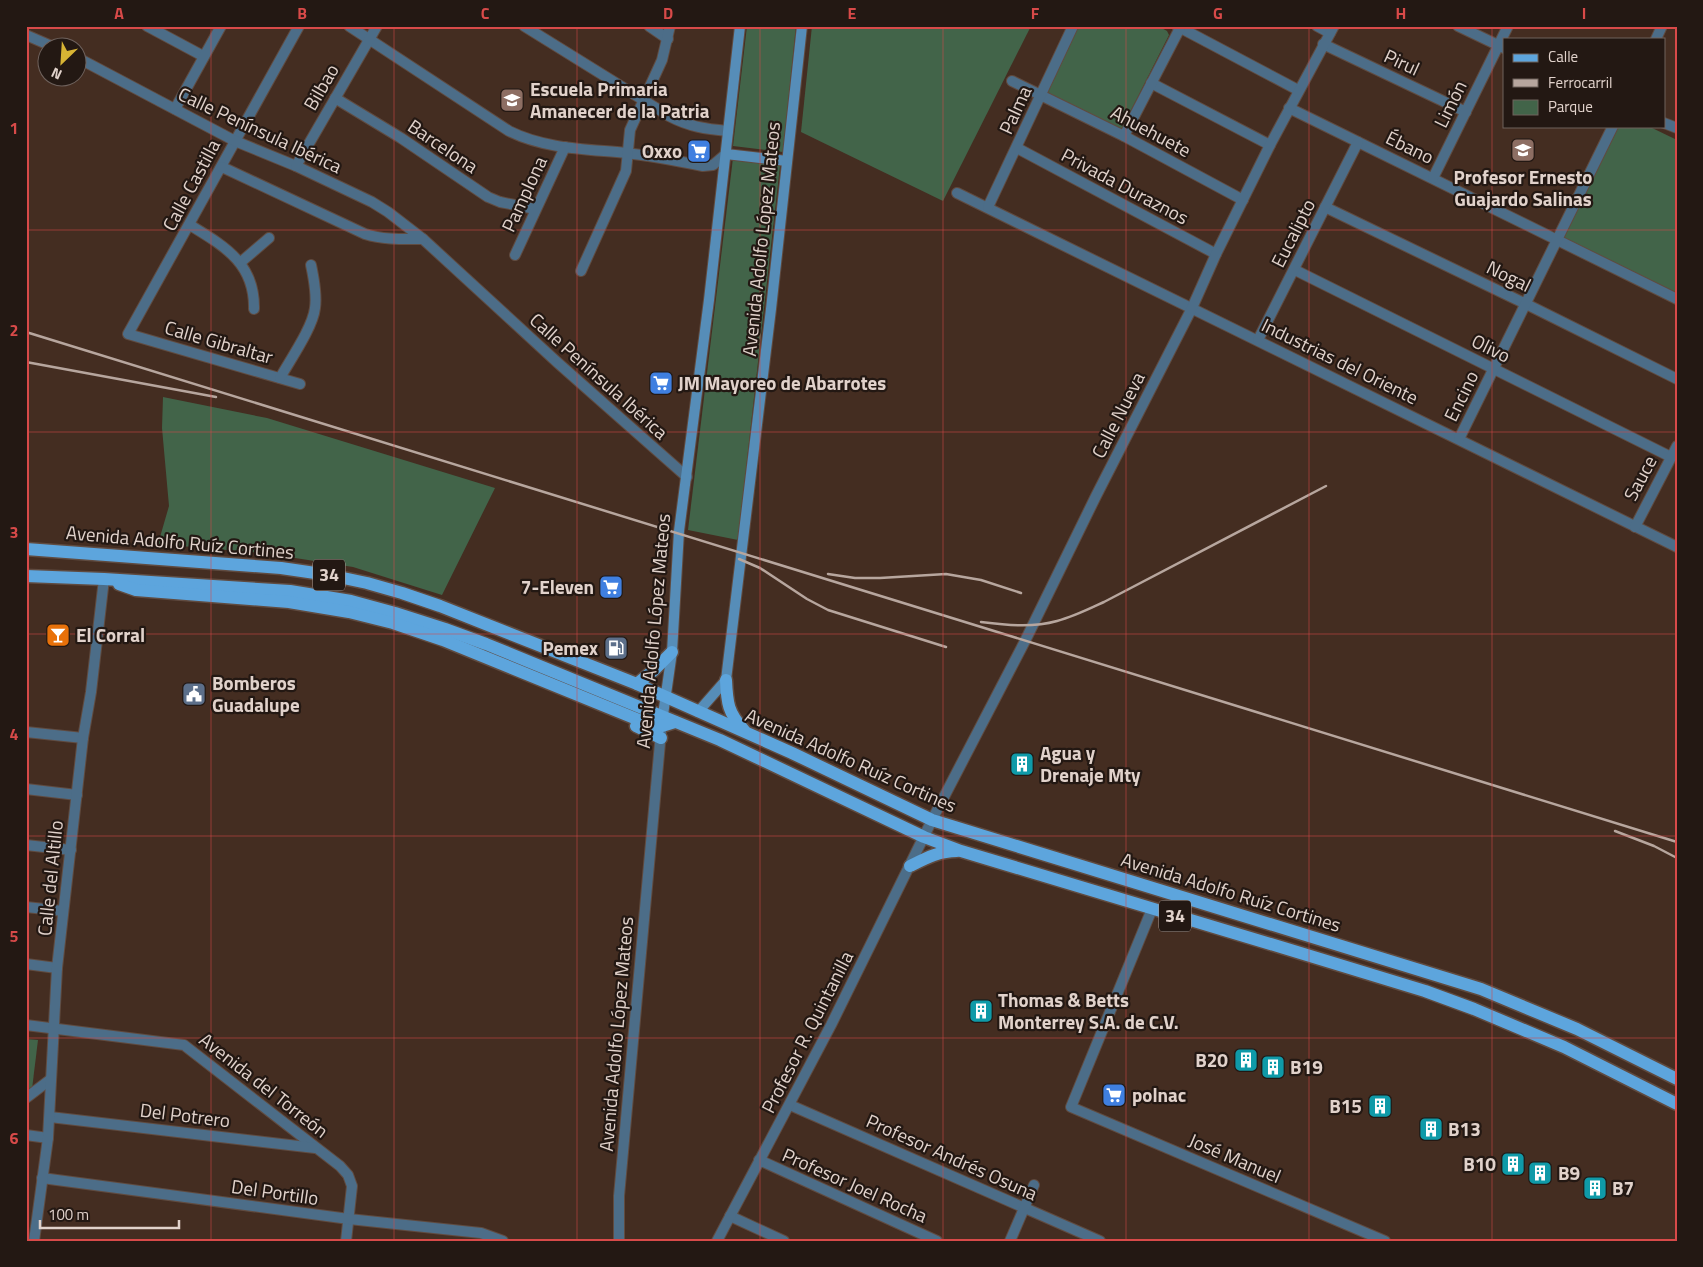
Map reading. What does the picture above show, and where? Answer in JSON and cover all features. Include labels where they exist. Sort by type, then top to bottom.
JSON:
[{"type":"main road","name":"Avenida Adolfo López Mateos","points":[[662,727],[664,696],[672,652],[679,531],[740,26]]},
{"type":"main road","name":"Avenida Adolfo López Mateos","points":[[726,680],[764,367],[802,26]]},
{"type":"main road","points":[[726,154],[787,161]]},
{"type":"main road","name":"Avenida Adolfo Ruíz Cortines","points":[[26,548],[281,568],[367,583],[440,606],[637,684],[932,820],[1481,989],[1577,1029],[1677,1079]]},
{"type":"main road","name":"Avenida Adolfo Ruíz Cortines","points":[[26,576],[107,579],[290,592],[351,601],[445,628],[662,727]]},
{"type":"main road","name":"Avenida Adolfo Ruíz Cortines","points":[[107,579],[136,590],[289,602],[349,612],[393,623],[443,640],[644,722],[662,727],[676,722],[791,772],[924,837],[961,851],[1406,986],[1474,1009],[1564,1047],[1677,1104]]},
{"type":"main road","points":[[637,684],[672,652]]},
{"type":"main road","points":[[676,722],[698,712],[726,680]]},
{"type":"main road","points":[[726,680],[729,710],[747,734]]},
{"type":"main road","points":[[910,866],[939,853],[961,851]]},
{"type":"street","points":[[148,26],[204,56]]},
{"type":"street","points":[[175,109],[221,26]]},
{"type":"street","name":"Calle Castilla","points":[[128,334],[299,26]]},
{"type":"street","points":[[349,26],[509,131],[536,142],[564,148],[628,153],[703,166],[713,165],[726,154]]},
{"type":"street","name":"Bilbao","points":[[296,166],[377,26]]},
{"type":"street","points":[[524,26],[644,102],[686,125],[702,129],[728,131]]},
{"type":"street","points":[[649,26],[668,39]]},
{"type":"street","points":[[580,271],[622,182],[628,163],[630,130],[662,60],[670,26]]},
{"type":"street","name":"Palma","points":[[988,207],[1073,26]]},
{"type":"street","points":[[1317,26],[1332,30]]},
{"type":"street","points":[[1458,26],[1501,46]]},
{"type":"street","name":"Limón","points":[[1504,38],[1508,26]]},
{"type":"street","points":[[1656,38],[1662,26]]},
{"type":"street","points":[[1124,136],[1178,27],[1298,90]]},
{"type":"street","name":"Calle Nueva","points":[[924,837],[1025,641],[1192,308],[1216,254],[1270,145],[1332,30]]},
{"type":"street","points":[[26,35],[38,40]]},
{"type":"street","name":"Pirul","points":[[1323,44],[1466,112]]},
{"type":"street","name":"Limón","points":[[1433,178],[1501,46]]},
{"type":"street","name":"Calle Península Ibérica","points":[[88,63],[234,141],[296,166],[372,202],[388,212],[423,239],[558,363],[687,477]]},
{"type":"street","name":"Ahuehuete","points":[[1012,81],[1124,136],[1244,200]]},
{"type":"street","points":[[1151,83],[1270,145]]},
{"type":"street","name":"Barcelona","points":[[335,98],[401,138],[488,197],[500,202],[536,209]]},
{"type":"street","name":"Ébano","points":[[1289,108],[1677,299]]},
{"type":"street","name":"Encino","points":[[1459,439],[1612,128]]},
{"type":"street","name":"Eucalipto","points":[[1258,340],[1358,142]]},
{"type":"street","name":"Pamplona","points":[[515,255],[564,148]]},
{"type":"street","name":"Privada Duraznos","points":[[1017,148],[1216,254]]},
{"type":"street","points":[[222,167],[365,234],[394,239],[423,239]]},
{"type":"street","name":"Industrias del Oriente","points":[[957,193],[1677,547]]},
{"type":"street","name":"Nogal","points":[[1325,207],[1677,379]]},
{"type":"street","points":[[190,225],[218,242],[241,262],[253,288],[254,309]]},
{"type":"street","points":[[241,262],[269,238]]},
{"type":"street","points":[[280,378],[311,323],[315,310],[316,296],[311,265]]},
{"type":"street","name":"Olivo","points":[[1295,270],[1671,456]]},
{"type":"street","name":"Calle Gibraltar","points":[[128,334],[300,384]]},
{"type":"street","name":"Sauce","points":[[1635,526],[1677,446]]},
{"type":"street","name":"Calle del Altillo","points":[[34,1241],[50,1117],[57,968],[63,911],[83,738],[107,579]]},
{"type":"street","name":"Avenida Adolfo López Mateos","points":[[619,1241],[619,1196],[625,1118],[662,727]]},
{"type":"street","points":[[26,732],[83,738]]},
{"type":"street","points":[[26,789],[77,795]]},
{"type":"street","name":"Profesor R. Quintanilla","points":[[717,1241],[790,1105],[924,837]]},
{"type":"street","points":[[26,845],[71,850]]},
{"type":"street","points":[[26,907],[63,911]]},
{"type":"street","name":"José Manuel","points":[[1152,909],[1071,1107],[1385,1241]]},
{"type":"street","points":[[26,964],[57,968]]},
{"type":"street","name":"Avenida del Torreón","points":[[26,1025],[184,1045],[340,1166],[348,1175],[352,1186],[346,1241]]},
{"type":"street","points":[[26,1098],[51,1079]]},
{"type":"street","name":"Profesor Andrés Osuna","points":[[790,1105],[1024,1208],[1080,1237],[1100,1241]]},
{"type":"street","name":"Del Potrero","points":[[50,1117],[316,1148]]},
{"type":"street","points":[[26,1135],[48,1138]]},
{"type":"street","name":"Profesor Joel Rocha","points":[[759,1160],[936,1241]]},
{"type":"street","name":"Del Portillo","points":[[42,1178],[349,1219],[481,1233],[503,1241]]},
{"type":"street","points":[[1010,1241],[1034,1185]]},
{"type":"street","points":[[730,1216],[784,1241]]},
{"type":"green space","points":[[747,26],[796,26],[783,152],[733,146]]},
{"type":"green space","points":[[812,26],[1031,26],[943,201],[801,132]]},
{"type":"green space","points":[[1077,26],[1158,26],[1167,31],[1169,35],[1122,128],[1117,130],[1048,94],[1047,88]]},
{"type":"green space","points":[[1617,128],[1652,128],[1677,140],[1677,298],[1564,238]]},
{"type":"green space","points":[[733,158],[780,166],[738,540],[688,530]]},
{"type":"green space","points":[[163,397],[267,418],[495,488],[442,595],[353,567],[263,553],[158,544],[169,506],[162,428]]},
{"type":"green space","points":[[26,1039],[38,1040],[32,1089],[26,1093]]},
{"type":"railway","points":[[26,332],[1677,842]]},
{"type":"railway","points":[[26,362],[216,397]]},
{"type":"railway","points":[[981,622],[1009,625],[1038,625],[1075,615],[1104,602],[1326,486]]},
{"type":"railway","points":[[739,559],[760,568],[807,599],[828,610],[946,647]]},
{"type":"railway","points":[[828,574],[855,578],[946,574],[981,580],[1021,593]]},
{"type":"railway","points":[[1615,831],[1654,846],[1677,858]]},
{"type":"place","name":"Escuela Primaria Amanecer de la Patria","points":[[512,100]]},
{"type":"place","name":"Profesor Ernesto Guajardo Salinas","points":[[1523,150]]},
{"type":"place","name":"Oxxo","points":[[699,151]]},
{"type":"place","name":"JM Mayoreo de Abarrotes","points":[[661,383]]},
{"type":"place","name":"7-Eleven","points":[[611,587]]},
{"type":"place","name":"El Corral","points":[[58,635]]},
{"type":"place","name":"Pemex","points":[[616,648]]},
{"type":"place","name":"Bomberos Guadalupe","points":[[194,694]]},
{"type":"place","name":"Agua y Drenaje Mty","points":[[1022,764]]},
{"type":"place","name":"Thomas & Betts Monterrey S.A. de C.V.","points":[[981,1011]]},
{"type":"place","name":"B20","points":[[1246,1060]]},
{"type":"place","name":"B19","points":[[1273,1067]]},
{"type":"place","name":"polnac","points":[[1114,1095]]},
{"type":"place","name":"B15","points":[[1380,1106]]},
{"type":"place","name":"B13","points":[[1431,1129]]},
{"type":"place","name":"B10","points":[[1513,1164]]},
{"type":"place","name":"B9","points":[[1540,1173]]},
{"type":"place","name":"B7","points":[[1595,1188]]}]
